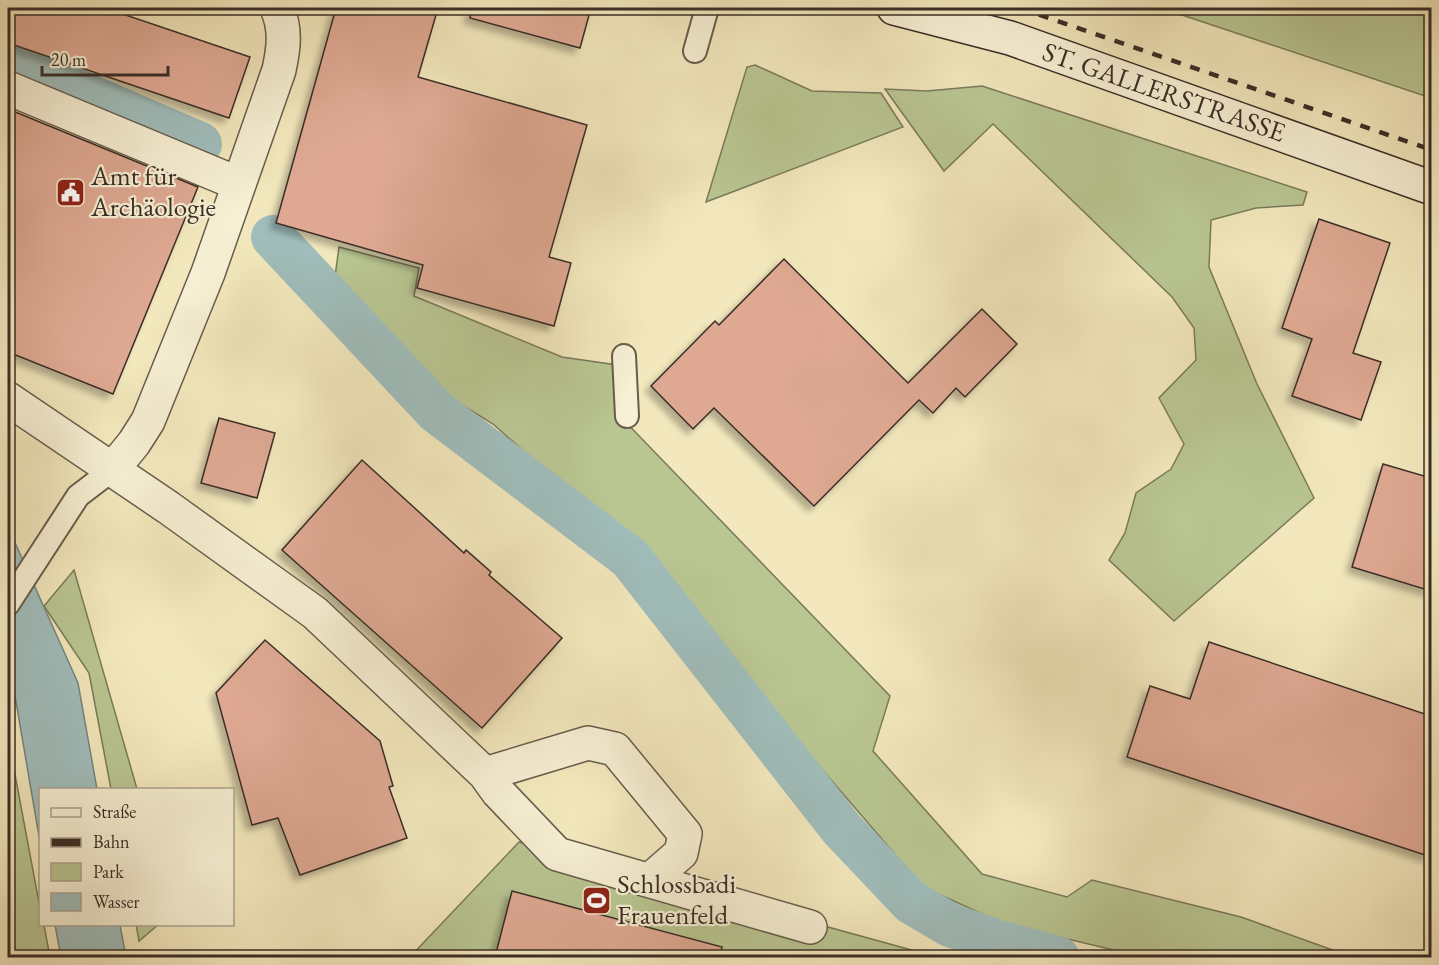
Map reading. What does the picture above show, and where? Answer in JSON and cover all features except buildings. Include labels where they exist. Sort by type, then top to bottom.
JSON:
[{"type":"street","points":[[112,471],[134,443],[160,396],[207,273],[279,70],[284,47],[284,22],[277,8]]},
{"type":"street","name":"ST. GALLERSTRASSE","points":[[894,8],[1010,38],[1431,188]]},
{"type":"street","points":[[8,88],[238,184]]},
{"type":"street","points":[[8,399],[315,613],[485,774],[498,792],[557,854],[810,927]]},
{"type":"street","points":[[485,774],[588,743],[615,749],[685,834],[681,853],[650,880]]},
{"type":"lane","points":[[695,51],[707,8]]},
{"type":"lane","points":[[624,356],[627,416]]},
{"type":"lane","points":[[8,604],[78,496],[112,471]]},
{"type":"green space","points":[[1161,8],[1431,8],[1431,98]]},
{"type":"green space","points":[[755,65],[812,91],[881,93],[903,127],[706,202],[747,67]]},
{"type":"green space","points":[[982,86],[1307,192],[1303,205],[1256,208],[1211,220],[1209,267],[1257,384],[1314,498],[1174,621],[1109,560],[1125,533],[1136,493],[1171,469],[1184,444],[1159,398],[1196,360],[1194,328],[1172,297],[993,124],[944,171],[885,89],[927,91]]},
{"type":"green space","points":[[339,247],[419,268],[414,296],[562,357],[617,365],[616,412],[890,696],[873,751],[982,874],[1067,897],[1092,880],[1241,917],[1352,957],[1143,957],[1004,924],[923,887],[630,546],[493,424],[408,371],[334,284]]},
{"type":"green space","points":[[74,570],[137,788],[111,788],[89,673],[44,606]]},
{"type":"green space","points":[[8,737],[39,903],[39,926],[44,926],[50,957],[8,957]]},
{"type":"green space","name":"Schlossbadi Frauenfeld","points":[[519,842],[937,957],[409,958]]},
{"type":"green space","points":[[136,926],[157,926],[139,941]]},
{"type":"water","points":[[8,527],[78,683],[97,788],[39,788],[39,836],[8,655]]},
{"type":"water","points":[[55,926],[120,926],[126,957],[61,957]]},
{"type":"waterway","points":[[8,61],[200,144]]},
{"type":"waterway","points":[[273,237],[437,412],[630,558],[841,828],[911,902],[950,925],[998,942],[1058,958]]},
{"type":"railway","points":[[1020,8],[1432,150]]},
{"type":"place","name":"Amt für Archäologie","points":[[70,192]]},
{"type":"place","name":"Schlossbadi Frauenfeld","points":[[596,900]]}]
